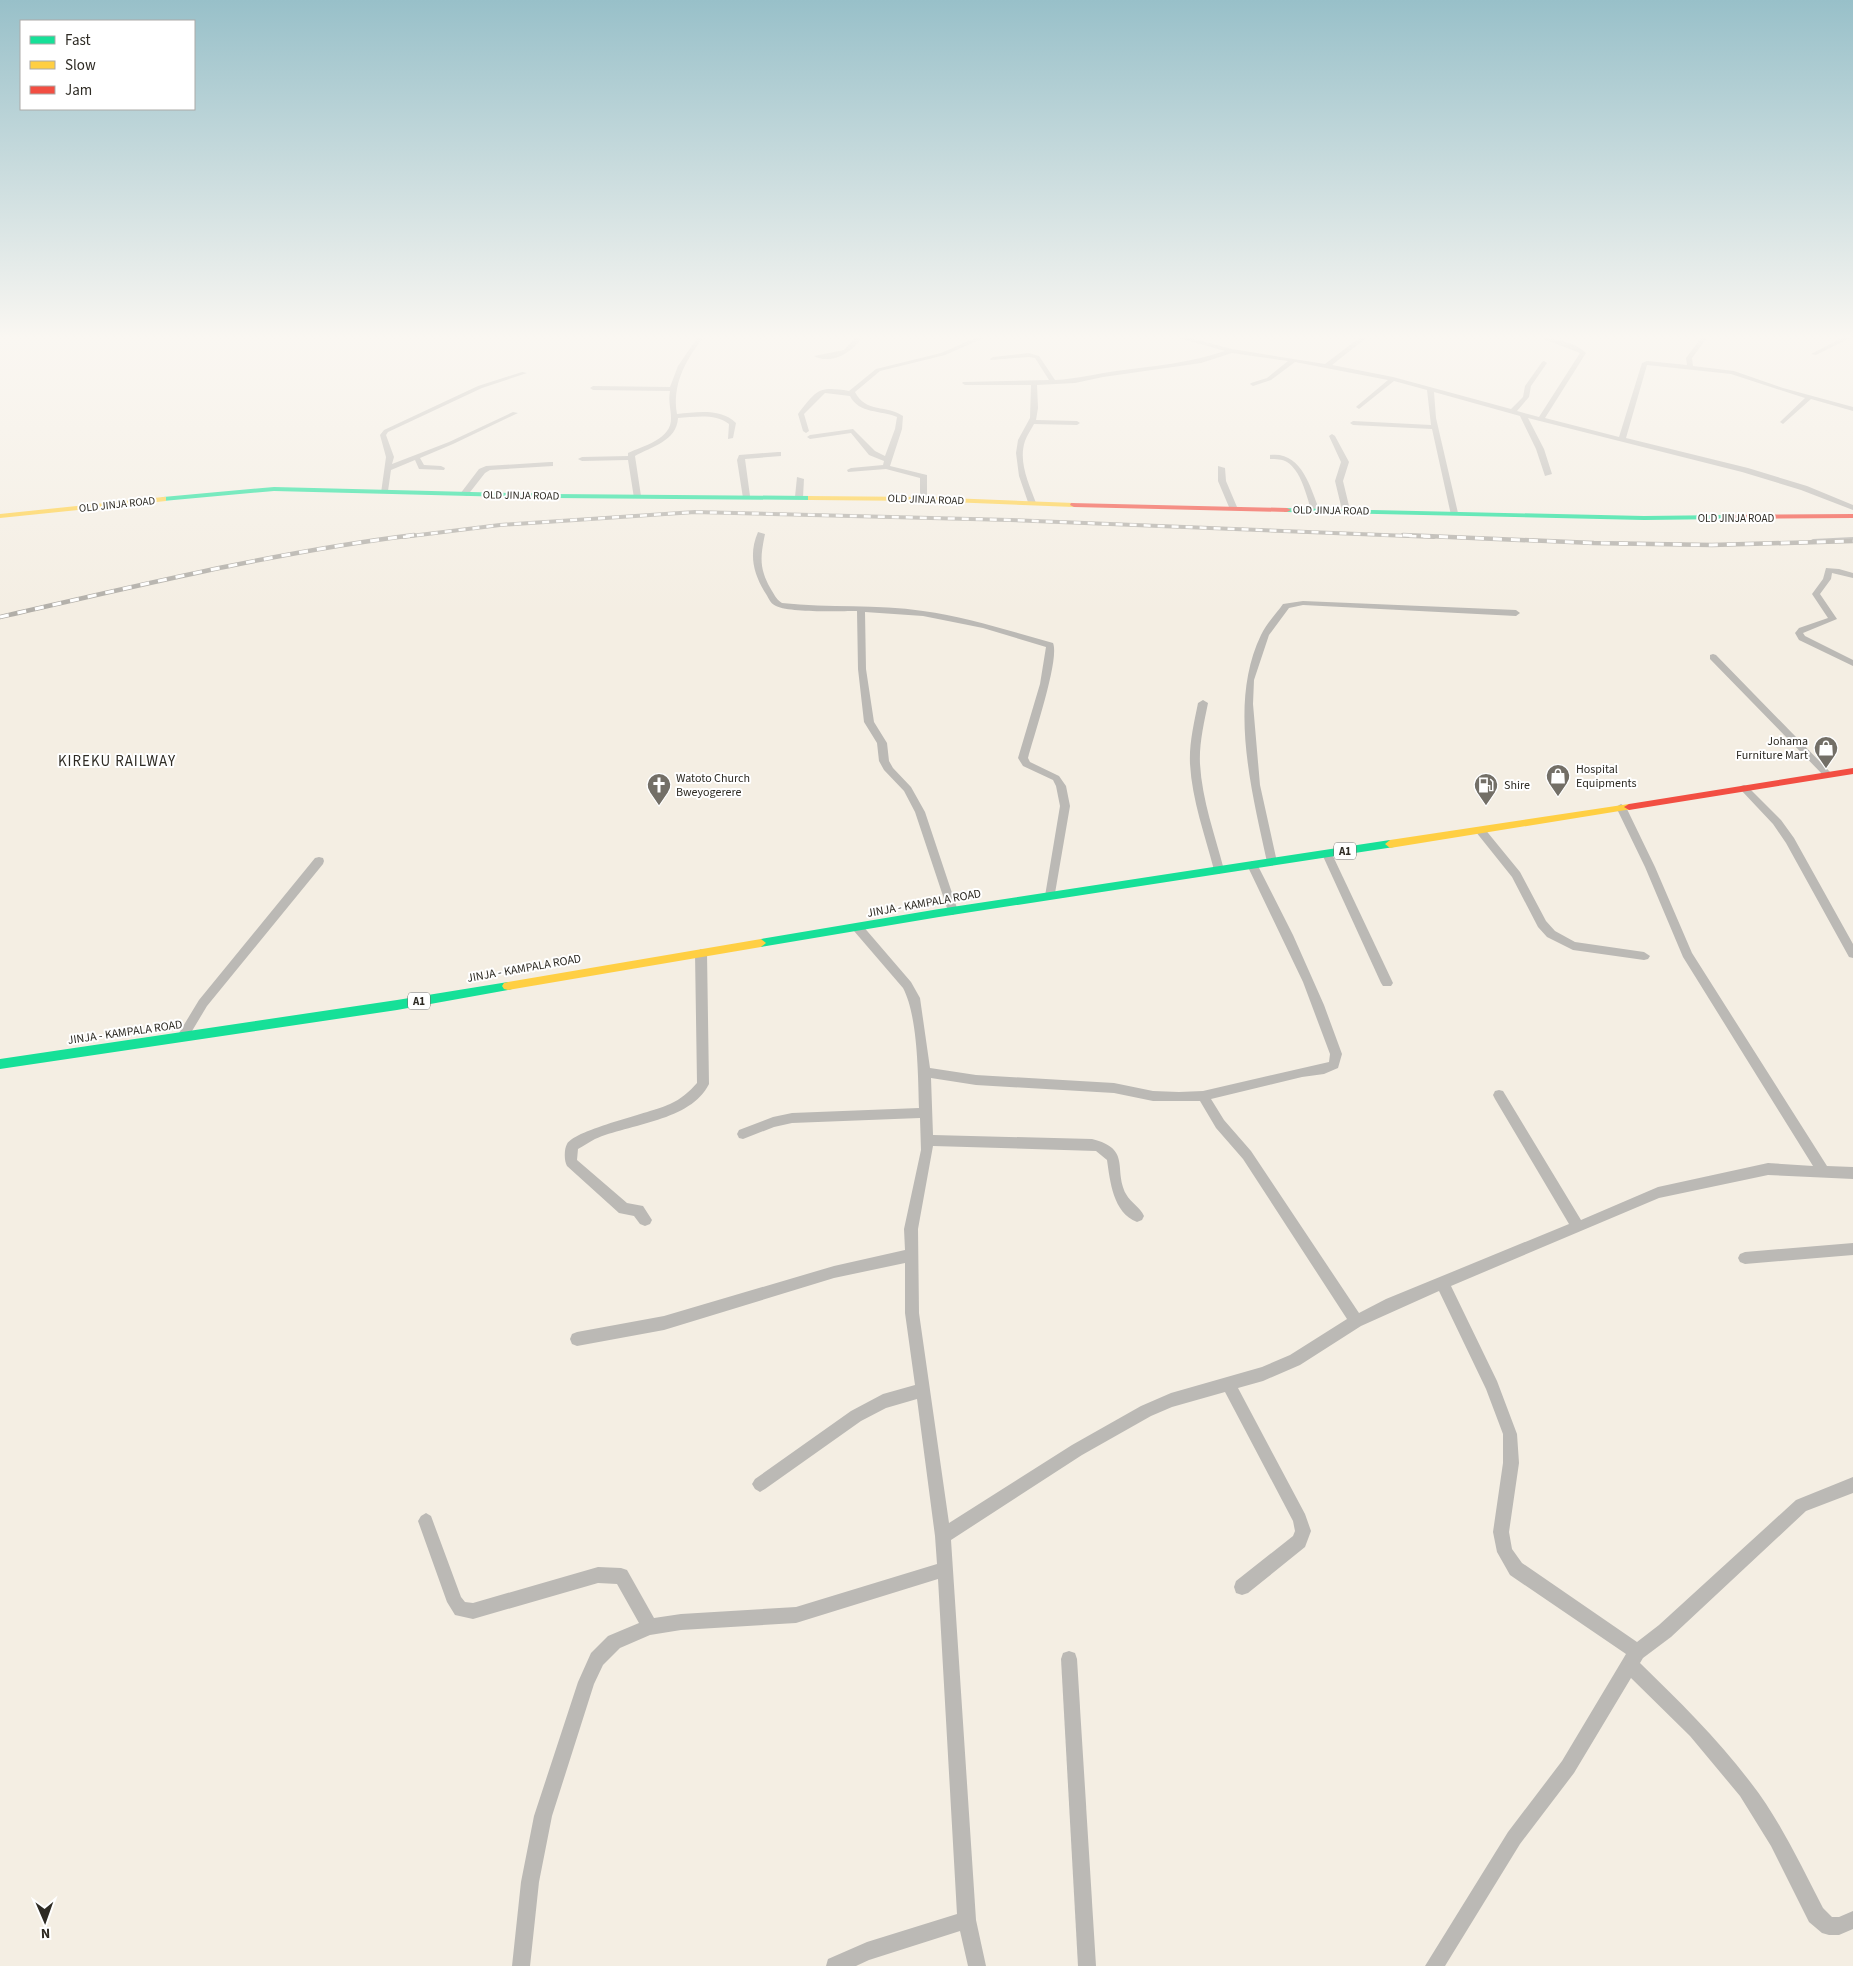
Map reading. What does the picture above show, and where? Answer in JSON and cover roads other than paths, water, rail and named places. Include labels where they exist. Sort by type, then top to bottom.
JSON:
[{"type":"main road","name":"OLD JINJA ROAD","points":[[0,516],[248,490],[924,499],[1644,518],[1853,516]]},
{"type":"main road","name":"JINJA - KAMPALA ROAD","points":[[0,1064],[182,1038],[953,911],[1853,771]]},
{"type":"street","points":[[384,491],[390,457],[383,435],[391,430]]},
{"type":"street","points":[[389,468],[417,458],[479,430]]},
{"type":"street","points":[[637,496],[631,455],[668,434],[671,430]]},
{"type":"street","points":[[730,438],[732,430]]},
{"type":"street","points":[[807,430],[808,434],[853,431],[872,454],[886,464],[924,477],[924,499]]},
{"type":"street","points":[[886,464],[898,430]]},
{"type":"street","points":[[1028,430],[1022,440],[1019,452],[1020,466],[1032,503]]},
{"type":"street","points":[[1436,430],[1454,513]]},
{"type":"street","points":[[1530,430],[1540,450],[1548,474]]},
{"type":"street","points":[[1582,430],[1775,479],[1833,498],[1853,508]]},
{"type":"street","points":[[1622,440],[1625,430]]},
{"type":"street","points":[[1332,436],[1344,462],[1340,481],[1346,510]]},
{"type":"street","points":[[746,496],[742,457],[778,454]]},
{"type":"street","points":[[1273,457],[1286,458],[1296,466],[1315,509]]},
{"type":"street","points":[[417,458],[422,467],[441,468]]},
{"type":"street","points":[[582,459],[631,458]]},
{"type":"street","points":[[464,494],[482,471],[489,468],[550,464]]},
{"type":"street","points":[[851,470],[886,464]]},
{"type":"street","points":[[1222,468],[1222,481],[1233,507]]},
{"type":"street","points":[[799,497],[800,479]]},
{"type":"street","points":[[761,534],[756,569],[775,602],[786,606],[816,609],[861,609],[934,615],[985,626],[1050,645],[1051,650],[1044,684],[1024,758],[1026,764],[1056,778],[1061,786],[1066,806],[1050,896]]},
{"type":"street","points":[[1813,541],[1853,539]]},
{"type":"street","points":[[1853,576],[1829,570],[1827,579],[1816,594],[1833,619],[1802,630],[1799,633],[1802,638],[1853,662]]},
{"type":"street","points":[[1272,862],[1254,786],[1248,704],[1250,680],[1265,635],[1286,606],[1303,603],[1516,613]]},
{"type":"street","points":[[861,609],[862,669],[869,722],[882,743],[884,761],[889,770],[908,789],[920,812],[953,911]]},
{"type":"street","points":[[1713,657],[1828,774]]},
{"type":"street","points":[[1203,703],[1196,745],[1195,765],[1219,870]]},
{"type":"street","points":[[1744,788],[1770,815],[1790,840],[1853,954]]},
{"type":"street","points":[[1621,807],[1650,867],[1687,954],[1823,1171]]},
{"type":"street","points":[[1480,830],[1516,875],[1542,924],[1551,934],[1574,946],[1644,956]]},
{"type":"street","points":[[1327,854],[1387,983]]},
{"type":"street","points":[[182,1038],[203,1003],[319,862]]},
{"type":"street","points":[[925,1072],[976,1080],[1114,1088],[1153,1096],[1204,1096],[1302,1072],[1324,1069],[1334,1065],[1336,1054],[1332,1040],[1308,978],[1252,865]]},
{"type":"street","points":[[858,928],[907,985],[914,998],[925,1072],[927,1140],[923,1173],[911,1229],[912,1313],[943,1536],[967,1920],[978,1966]]},
{"type":"street","points":[[645,1220],[638,1210],[624,1209],[571,1162],[572,1146],[592,1135],[674,1108],[692,1097],[703,1084],[701,953]]},
{"type":"street","points":[[1499,1095],[1578,1227]]},
{"type":"street","points":[[1204,1096],[1220,1124],[1247,1155],[1356,1321]]},
{"type":"street","points":[[743,1134],[773,1122],[792,1118],[926,1113]]},
{"type":"street","points":[[927,1140],[1092,1144],[1100,1146],[1113,1157],[1117,1191],[1120,1198],[1137,1216]]},
{"type":"street","points":[[943,1536],[1077,1450],[1146,1411],[1171,1400],[1263,1374],[1295,1360],[1356,1321],[1391,1304],[1658,1193],[1768,1169],[1853,1173]]},
{"type":"street","points":[[1745,1258],[1853,1249]]},
{"type":"street","points":[[578,1339],[664,1322],[834,1272],[911,1255]]},
{"type":"street","points":[[1442,1283],[1492,1386],[1510,1434],[1511,1463],[1505,1513],[1500,1532],[1507,1558],[1516,1569],[1633,1658],[1696,1730],[1746,1790],[1778,1840],[1816,1915],[1829,1926],[1838,1926],[1853,1920]]},
{"type":"street","points":[[1228,1383],[1300,1519],[1303,1531],[1299,1541],[1242,1587]]},
{"type":"street","points":[[760,1484],[856,1416],[882,1401],[922,1391]]},
{"type":"street","points":[[1434,1966],[1514,1838],[1568,1767],[1633,1658],[1665,1631],[1800,1505],[1853,1485]]},
{"type":"street","points":[[426,1521],[455,1602],[461,1609],[473,1611],[598,1575],[611,1574],[621,1576],[650,1627]]},
{"type":"street","points":[[521,1966],[530,1882],[543,1816],[586,1682],[597,1659],[614,1642],[650,1627],[682,1622],[727,1621],[796,1614],[944,1569]]},
{"type":"street","points":[[1069,1659],[1088,1966]]},
{"type":"street","points":[[835,1966],[866,1951],[967,1920]]},
{"type":"railway","points":[[403,537],[500,525],[695,512],[1010,520],[1434,537]]},
{"type":"railway","points":[[0,617],[258,560],[414,535]]},
{"type":"railway","points":[[1403,535],[1594,543],[1712,545],[1853,541]]},
{"type":"place","name":"Johama Furniture Mart","points":[[1826,769]]},
{"type":"place","name":"Hospital Equipments","points":[[1558,797]]},
{"type":"place","name":"Watoto Church Bweyogerere","points":[[659,806]]},
{"type":"place","name":"Shire","points":[[1486,806]]},
{"type":"district","name":"KIREKU RAILWAY","points":[[117,761]]}]
